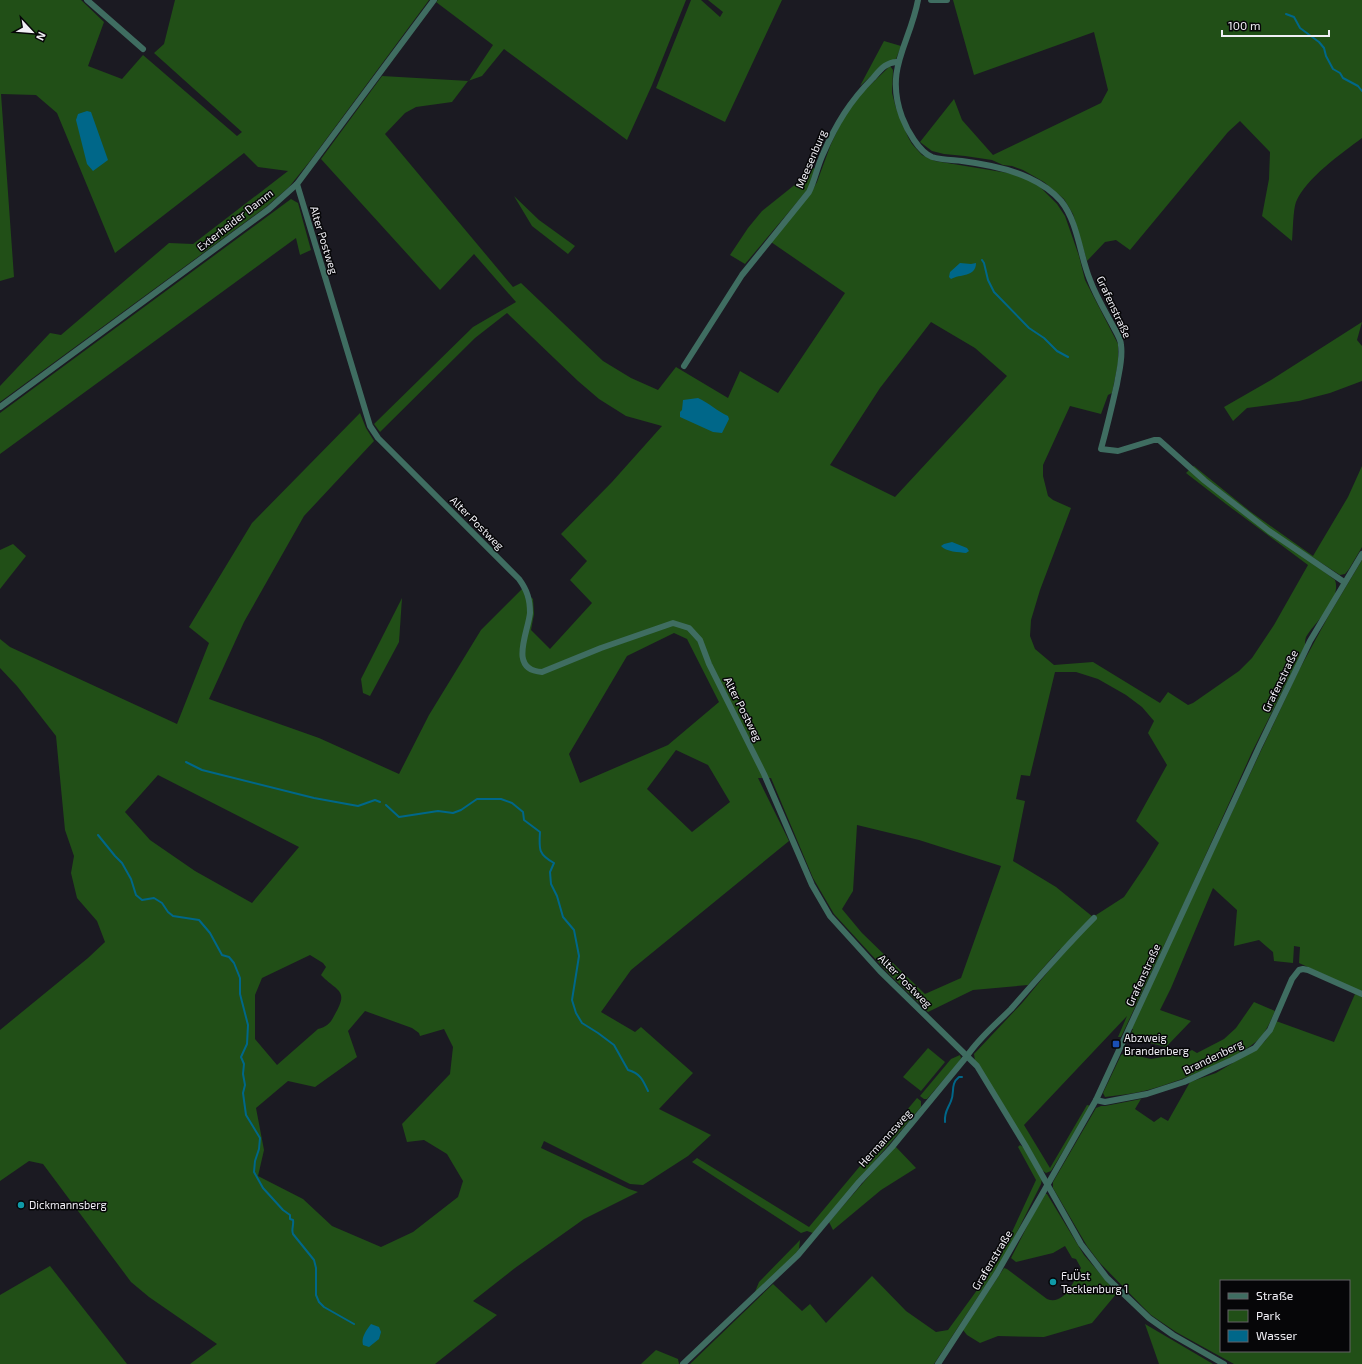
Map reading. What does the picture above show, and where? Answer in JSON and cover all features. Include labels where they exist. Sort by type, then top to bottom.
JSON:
[{"type":"street","points":[[87,0],[144,49]]},
{"type":"street","name":"Exterheider Damm","points":[[0,407],[269,209],[296,184],[434,0]]},
{"type":"street","points":[[898,62],[916,11],[918,0]]},
{"type":"street","points":[[931,0],[947,0]]},
{"type":"street","name":"Meesenburg","points":[[684,366],[742,275],[809,192],[814,182],[822,155],[837,123],[857,94],[888,63],[898,62]]},
{"type":"street","name":"Grafenstraße","points":[[898,62],[896,90],[898,104],[902,117],[912,137],[923,151],[932,157],[992,166],[1010,170],[1030,178],[1060,200],[1069,214],[1083,255],[1089,280],[1122,344],[1121,362],[1101,449],[1118,451],[1150,441],[1159,440],[1205,481],[1263,526],[1344,582]]},
{"type":"street","name":"Alter Postweg","points":[[296,184],[370,426],[378,438],[519,579],[526,589],[530,614],[523,641],[522,654],[528,669],[542,672],[601,648],[673,622],[689,628],[700,640],[709,664],[764,774],[812,885],[830,916],[880,970],[977,1066],[1048,1184],[1081,1244],[1107,1278],[1149,1318],[1173,1336],[1224,1364]]},
{"type":"street","name":"Grafenstraße","points":[[938,1364],[998,1273],[1096,1100],[1310,640],[1362,554]]},
{"type":"street","name":"Hermannsweg","points":[[683,1364],[798,1255],[859,1182],[905,1131],[973,1047],[994,1027],[1094,918]]},
{"type":"street","name":"Brandenberg","points":[[1096,1100],[1105,1102],[1147,1094],[1184,1082],[1255,1048],[1270,1030],[1292,979],[1299,970],[1308,970],[1362,994]]},
{"type":"green space","points":[[0,0],[81,0],[104,22],[88,66],[122,79],[143,55],[237,136],[242,132],[154,53],[164,44],[175,0],[429,0],[310,161],[289,187],[266,207],[0,402],[0,386],[50,333],[61,335],[169,243],[193,244],[288,171],[258,167],[244,153],[115,253],[57,113],[36,95],[1,94],[14,277],[0,281]]},
{"type":"green space","points":[[438,0],[686,0],[652,85],[627,140],[504,49],[482,76],[469,81],[493,45],[436,2]]},
{"type":"green space","points":[[691,0],[701,0],[720,17],[723,12],[708,0],[782,0],[725,122],[656,88]]},
{"type":"green space","points":[[953,0],[1362,0],[1362,138],[1316,175],[1301,193],[1295,206],[1292,241],[1262,216],[1269,179],[1270,152],[1240,121],[1228,132],[1130,250],[1116,240],[1105,242],[1087,261],[1073,214],[1064,199],[1044,182],[1023,170],[1012,166],[1003,165],[992,160],[932,151],[920,142],[954,99],[962,120],[993,155],[1101,103],[1108,90],[1094,32],[974,75]]},
{"type":"green space","points":[[884,41],[901,46],[896,59],[887,62],[860,86]]},
{"type":"green space","points":[[890,66],[893,70],[892,93],[896,108],[908,137],[922,155],[935,161],[1014,174],[1029,180],[1040,187],[1057,204],[1065,216],[1079,256],[1085,280],[1118,344],[1118,363],[1112,393],[1108,395],[1101,414],[1070,406],[1043,465],[1043,476],[1048,496],[1053,500],[1071,508],[1040,590],[1031,620],[1030,636],[1035,649],[1054,665],[1093,662],[1160,703],[1168,692],[1188,705],[1239,671],[1252,658],[1274,625],[1308,565],[1186,473],[1189,470],[1335,580],[1335,595],[1306,637],[1305,646],[1252,752],[1184,903],[1121,1037],[1118,1037],[1127,1016],[1024,1125],[1050,1168],[1087,1105],[1091,1106],[1051,1171],[1046,1173],[1042,1170],[975,1061],[974,1054],[1023,1002],[1074,940],[1059,950],[1028,985],[973,990],[928,1012],[890,975],[834,914],[813,878],[771,778],[758,778],[789,841],[631,970],[601,1012],[635,1032],[641,1027],[693,1073],[659,1109],[711,1135],[688,1156],[643,1185],[630,1184],[544,1141],[541,1148],[638,1192],[584,1219],[515,1268],[473,1301],[497,1315],[435,1364],[190,1364],[217,1344],[149,1297],[131,1282],[43,1164],[29,1161],[0,1181],[0,1030],[88,958],[105,942],[97,921],[77,898],[71,873],[74,856],[65,830],[56,736],[17,686],[0,668],[0,639],[10,647],[177,724],[209,643],[189,627],[252,523],[360,413],[366,428],[374,441],[304,516],[244,622],[209,699],[319,738],[399,774],[429,715],[481,630],[522,589],[533,599],[534,614],[531,630],[550,649],[592,603],[570,580],[587,561],[561,534],[612,482],[662,426],[626,416],[599,399],[507,313],[475,338],[380,432],[374,424],[473,327],[516,302],[474,254],[440,290],[321,159],[382,76],[468,81],[452,102],[416,107],[405,113],[385,134],[513,287],[521,283],[603,361],[631,378],[658,390],[676,367],[728,398],[740,371],[778,393],[845,293],[771,242],[811,193],[843,119],[860,95]],"holes":[[[931,322],[975,348],[1007,376],[895,497],[830,465],[880,388]],[[674,633],[687,639],[719,702],[668,745],[580,783],[569,754],[627,656]],[[1055,672],[1076,672],[1098,679],[1126,695],[1142,707],[1154,721],[1148,733],[1167,765],[1136,821],[1159,843],[1124,897],[1093,917],[1056,887],[1013,861],[1025,801],[1016,799],[1021,775],[1030,776]],[[676,750],[708,765],[730,802],[692,832],[647,789]],[[158,775],[299,847],[252,903],[195,871],[150,840],[125,812]],[[857,825],[919,840],[1001,866],[961,978],[925,994],[862,933],[842,909],[853,891]],[[310,955],[323,963],[326,967],[321,975],[340,992],[341,1001],[329,1023],[318,1029],[277,1065],[255,1039],[255,995],[262,978]],[[365,1011],[412,1028],[419,1033],[420,1036],[444,1029],[453,1047],[450,1074],[402,1124],[407,1142],[424,1140],[447,1154],[463,1181],[458,1197],[413,1232],[381,1247],[332,1226],[303,1199],[258,1176],[264,1150],[256,1108],[288,1081],[315,1087],[357,1057],[348,1031]]]},
{"type":"green space","points":[[808,166],[816,169],[809,188],[745,264],[730,255],[748,228],[762,211],[802,179]]},
{"type":"green space","points":[[514,196],[539,220],[575,246],[568,254],[532,226]]},
{"type":"green space","points":[[291,199],[298,203],[311,250],[300,255],[296,238],[0,454],[0,413]]},
{"type":"green space","points":[[1362,322],[1357,340],[1362,346],[1362,381],[1330,393],[1299,401],[1247,408],[1233,421],[1224,407],[1271,380]]},
{"type":"green space","points":[[1194,466],[1251,512],[1313,556],[1348,497],[1362,466],[1362,547],[1349,569],[1345,574],[1340,575],[1275,533],[1192,467]]},
{"type":"green space","points":[[13,544],[26,556],[0,589],[0,550]]},
{"type":"green space","points":[[1362,560],[1362,992],[1299,963],[1300,947],[1294,946],[1293,963],[1274,961],[1273,952],[1259,940],[1234,946],[1237,910],[1213,888],[1171,988],[1160,1010],[1191,1021],[1166,1047],[1133,1039],[1131,1033],[1133,1029],[1130,1029],[1298,672],[1329,615]]},
{"type":"green space","points":[[402,598],[399,642],[370,696],[363,693],[361,679]]},
{"type":"green space","points":[[1355,994],[1362,997],[1362,1364],[1234,1364],[1176,1332],[1151,1315],[1099,1262],[1087,1246],[1053,1188],[1053,1182],[1096,1108],[1141,1099],[1135,1109],[1154,1122],[1161,1117],[1168,1121],[1190,1082],[1216,1073],[1256,1049],[1265,1041],[1272,1031],[1276,1021],[1334,1042]]},
{"type":"green space","points":[[1254,1002],[1275,1011],[1269,1025],[1260,1038],[1251,1046],[1223,1062],[1172,1083],[1144,1091],[1105,1097],[1103,1093],[1121,1055],[1125,1053],[1151,1059],[1186,1053],[1192,1050],[1197,1053],[1224,1039],[1236,1028]]},
{"type":"green space","points":[[928,1048],[945,1062],[921,1091],[903,1077]]},
{"type":"green space","points":[[960,1055],[961,1058],[958,1063],[927,1099],[920,1096],[951,1059]]},
{"type":"green space","points":[[917,1098],[921,1101],[921,1107],[813,1233],[807,1231],[801,1233],[692,1162],[697,1158],[809,1227]]},
{"type":"green space","points":[[1020,1145],[1023,1147],[1042,1179],[1041,1184],[1006,1254],[934,1364],[690,1364],[773,1284],[802,1311],[810,1304],[826,1323],[872,1276],[906,1311],[936,1332],[948,1330],[999,1260],[1036,1180],[1018,1147]]},
{"type":"green space","points":[[895,1146],[916,1168],[881,1190],[833,1230],[829,1222]]},
{"type":"green space","points":[[1045,1194],[1047,1194],[1084,1255],[1117,1293],[1092,1323],[1044,1337],[998,1336],[980,1343],[967,1335],[963,1330],[1004,1268],[1047,1299],[1053,1300],[1059,1299],[1068,1291],[1081,1268],[1076,1259],[1072,1258],[1065,1246],[1053,1253],[1016,1262],[1011,1258]]},
{"type":"green space","points":[[800,1240],[799,1249],[794,1256],[755,1292],[759,1282]]},
{"type":"green space","points":[[50,1266],[127,1364],[0,1364],[0,1295]]},
{"type":"green space","points":[[1145,1324],[1213,1364],[1159,1364]]},
{"type":"green space","points":[[656,1350],[678,1359],[679,1364],[641,1364]]},
{"type":"water","points":[[87,111],[91,112],[108,160],[93,171],[87,164],[76,120],[78,114]]},
{"type":"water","points":[[960,263],[976,263],[975,268],[970,273],[951,279],[949,277],[950,272]]},
{"type":"water","points":[[698,398],[728,416],[729,419],[722,433],[713,432],[680,417],[683,400]]},
{"type":"water","points":[[952,542],[967,548],[969,551],[966,553],[953,551],[941,546]]},
{"type":"water","points":[[371,1324],[379,1327],[381,1332],[379,1339],[369,1347],[363,1345],[363,1339],[364,1334]]},
{"type":"waterway","points":[[1286,14],[1294,17],[1300,28],[1319,42],[1324,48],[1326,56],[1333,69],[1340,73],[1343,78],[1358,86],[1362,91]]},
{"type":"waterway","points":[[982,260],[988,280],[994,292],[1029,328],[1044,338],[1057,351],[1068,357]]},
{"type":"waterway","points":[[186,762],[202,770],[314,798],[358,806],[375,800],[380,802]]},
{"type":"waterway","points":[[386,805],[399,817],[438,811],[453,813],[461,810],[477,799],[501,799],[512,803],[523,812],[524,820],[540,832],[540,847],[542,854],[554,863],[550,872],[551,884],[557,896],[563,917],[574,930],[579,956],[572,1000],[576,1013],[582,1023],[614,1045],[628,1070],[632,1071],[641,1078],[648,1091]]},
{"type":"waterway","points":[[98,835],[122,863],[131,879],[136,895],[142,900],[154,898],[162,903],[168,912],[173,916],[199,920],[210,933],[222,955],[229,957],[234,963],[240,978],[240,994],[248,1025],[247,1044],[241,1057],[244,1064],[243,1074],[245,1085],[243,1093],[246,1115],[260,1138],[254,1172],[263,1188],[283,1210],[290,1215],[290,1219],[293,1220],[293,1234],[314,1260],[316,1268],[316,1295],[319,1302],[324,1307],[354,1324]]},
{"type":"waterway","points":[[945,1122],[946,1113],[952,1098],[955,1082],[959,1077],[962,1077]]},
{"type":"place","name":"Abzweig Brandenberg","points":[[1116,1044]]},
{"type":"place","name":"Dickmannsberg","points":[[21,1205]]},
{"type":"place","name":"FuÜst Tecklenburg 1","points":[[1053,1282]]}]
